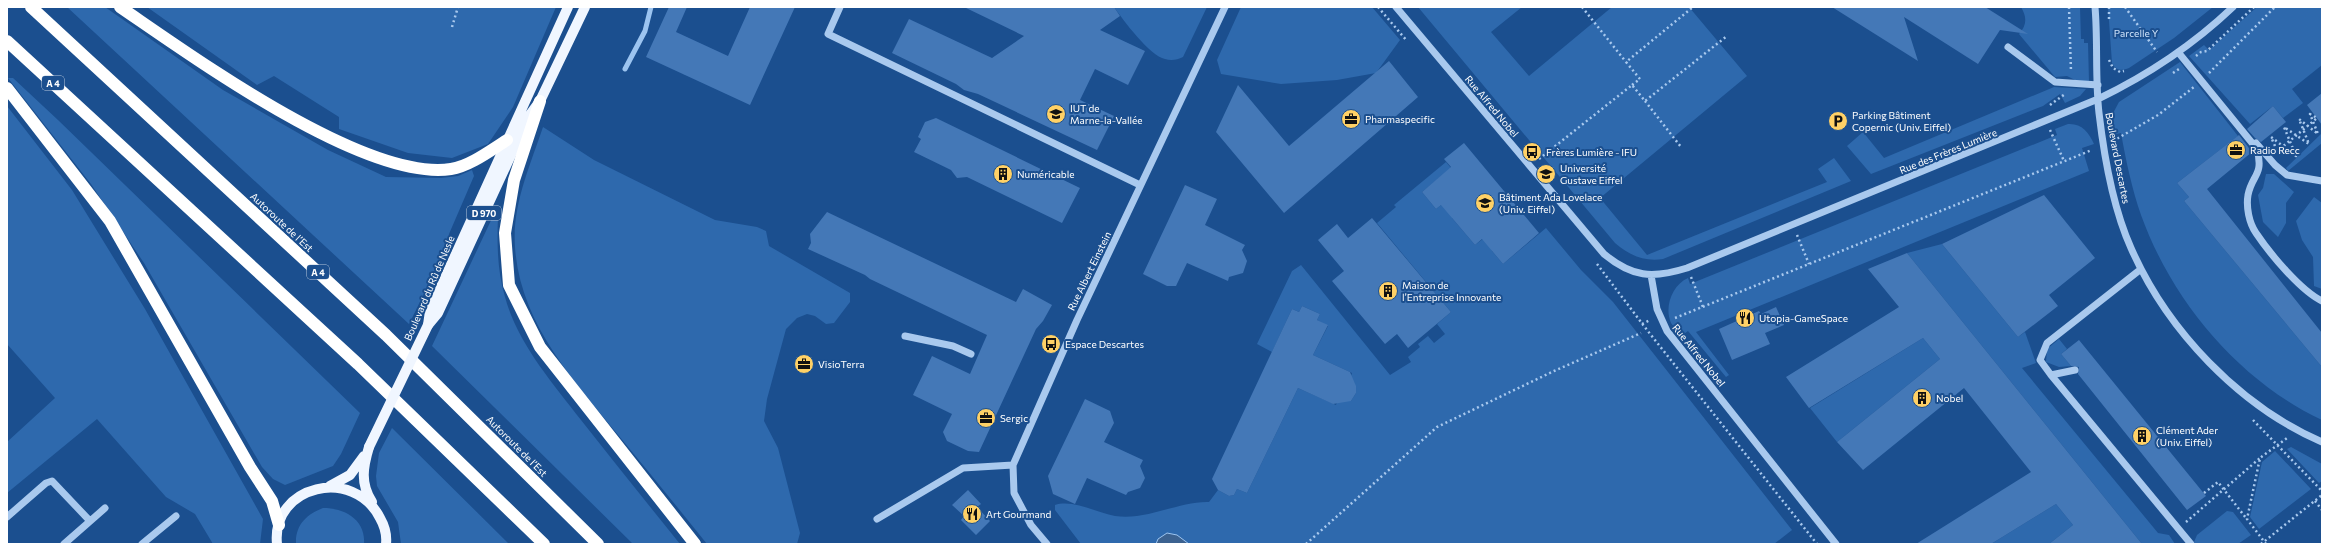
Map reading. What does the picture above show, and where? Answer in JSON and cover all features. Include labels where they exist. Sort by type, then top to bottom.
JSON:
[{"type":"highway","name":"Autoroute de l’Est","points":[[31,7],[386,335],[598,544]]},
{"type":"highway","points":[[120,7],[290,117],[385,160],[408,168],[430,170],[452,168],[475,158],[507,140]]},
{"type":"highway","name":"A 4","points":[[7,41],[358,364],[544,544]]},
{"type":"highway","points":[[7,88],[110,222],[246,460],[272,501],[279,524]]},
{"type":"highway","points":[[540,101],[514,180],[505,233],[509,285],[540,347],[695,544]]},
{"type":"main road","name":"Boulevard du Rû de Nesle","points":[[330,486],[350,475],[369,447],[428,325],[430,311],[568,7]]},
{"type":"main road","name":"D 970","points":[[428,325],[438,313],[529,116],[540,101],[584,7]]},
{"type":"main road","name":"Boulevard du Rû de Nesle","points":[[369,447],[364,464],[362,480],[367,496],[384,524],[386,544]]},
{"type":"main road","name":"Boulevard du Rû de Nesle","points":[[277,544],[279,524],[284,512],[293,502],[317,488],[330,486],[348,489],[363,497],[376,509]]},
{"type":"street","points":[[840,7],[828,34],[1140,185]]},
{"type":"street","name":"Rue Albert Einstein","points":[[1046,544],[1031,525],[1014,493],[1014,465],[1076,320],[1225,7]]},
{"type":"street","name":"Rue Alfred Nobel","points":[[1396,7],[1604,254],[1617,265],[1632,272],[1651,275],[1657,309],[1667,331],[1836,544]]},
{"type":"street","name":"Boulevard Descartes","points":[[2095,7],[2098,99],[2105,145],[2117,208],[2130,246],[2146,280],[2188,338],[2223,376],[2264,410],[2306,435],[2322,442]]},
{"type":"street","name":"Rue des Frères Lumière","points":[[1651,275],[1667,274],[1687,268],[2046,122],[2098,99],[2129,84],[2178,52],[2233,7]]},
{"type":"street","points":[[2008,47],[2055,82],[2098,85]]},
{"type":"street","points":[[2178,52],[2258,148],[2259,155],[2257,176],[2248,194],[2247,210],[2256,233],[2304,290],[2322,301]]},
{"type":"street","points":[[2236,121],[2279,169],[2295,178],[2322,182]]},
{"type":"street","points":[[2141,269],[2047,343],[2040,360],[2050,375],[2191,544]]},
{"type":"street","points":[[905,336],[953,346],[971,354]]},
{"type":"street","points":[[2050,375],[2075,370]]},
{"type":"street","points":[[877,519],[963,468],[1014,465]]},
{"type":"street","points":[[7,517],[46,483],[52,481],[90,522]]},
{"type":"street","points":[[64,544],[105,508]]},
{"type":"street","points":[[142,544],[176,516]]},
{"type":"path","points":[[452,27],[458,7]]},
{"type":"path","points":[[1529,166],[1640,79],[1582,7]]},
{"type":"path","points":[[1626,62],[1693,7]]},
{"type":"path","points":[[2064,161],[2046,122],[2043,108],[2059,100],[2070,83],[2069,7]]},
{"type":"path","points":[[2109,7],[2109,29]]},
{"type":"path","points":[[2125,7],[2157,52],[2152,55]]},
{"type":"path","points":[[2173,73],[2201,52],[2207,51],[2254,7]]},
{"type":"path","points":[[1675,318],[2123,137],[2158,115],[2202,81],[2275,7]]},
{"type":"path","points":[[1645,101],[1726,36]]},
{"type":"path","points":[[2109,54],[2113,68],[2120,72],[2127,71]]},
{"type":"path","points":[[1632,85],[1681,147]]},
{"type":"path","points":[[2269,158],[2277,151],[2283,146],[2290,140],[2296,135],[2303,130],[2308,126],[2313,122],[2318,134],[2308,126],[2299,119],[2303,130],[2309,144],[2296,135],[2284,126],[2290,140],[2296,156],[2283,146],[2271,137],[2277,151],[2284,165],[2279,169]]},
{"type":"path","points":[[1793,225],[1809,264]]},
{"type":"path","points":[[1687,268],[1703,307]]},
{"type":"path","points":[[1632,311],[1817,544]]},
{"type":"path","points":[[1306,544],[1437,426],[1554,371],[1642,333]]},
{"type":"path","points":[[2253,420],[2322,491]]},
{"type":"path","points":[[2178,528],[2260,458],[2287,438]]},
{"type":"path","points":[[2247,519],[2260,458]]},
{"type":"path","points":[[2204,493],[2218,482],[2265,543]]},
{"type":"path","points":[[2261,544],[2265,543],[2322,495]]},
{"type":"path","points":[[2315,501],[2322,510]]},
{"type":"green space","points":[[67,7],[105,7],[223,90],[328,150],[386,177],[441,178],[458,176],[472,170],[474,176],[449,234],[446,250],[409,324]]},
{"type":"green space","points":[[147,7],[556,7],[513,107],[488,144],[452,158],[408,153],[339,129],[339,117],[274,76],[257,85]]},
{"type":"green space","points":[[1114,7],[1207,7],[1183,57],[1172,60],[1159,56],[1145,45]]},
{"type":"green space","points":[[1241,7],[1372,7],[1400,40],[1376,73],[1337,80],[1281,84],[1221,74],[1217,60]]},
{"type":"green space","points":[[1418,7],[1522,7],[1491,32],[1529,76],[1612,7],[1689,7],[1747,76],[1600,198],[1647,255],[1827,182],[1818,169],[1834,158],[1851,181],[1663,259],[1656,260],[1637,257],[1615,243]]},
{"type":"green space","points":[[2021,7],[2080,7],[2081,39],[2084,39],[2084,43],[2088,43],[2089,82],[2075,80],[2067,76],[2055,77],[2019,34],[2025,24],[2025,18]]},
{"type":"green space","name":"Parcelle Y","points":[[2108,7],[2213,7],[2174,38],[2129,68],[2122,70],[2115,68],[2112,63]]},
{"type":"green space","points":[[2257,7],[2322,7],[2322,65],[2292,89],[2303,103],[2283,118],[2273,106],[2250,124],[2189,56],[2204,45],[2209,50]]},
{"type":"green space","points":[[2180,62],[2238,136],[2177,183],[2189,197],[2184,201],[2322,367],[2322,420],[2292,404],[2263,384],[2236,361],[2212,335],[2190,307],[2171,278],[2154,247],[2141,215],[2130,175],[2121,133],[2112,135],[2111,117],[2119,102]]},
{"type":"green space","points":[[8,78],[13,78],[58,120],[360,413],[341,454],[333,466],[285,485],[273,479],[262,467],[144,263],[91,184]]},
{"type":"green space","points":[[2054,87],[2086,89],[2080,96],[2065,103],[2060,94],[2043,106],[1871,174],[1847,146],[1863,132],[1884,158]]},
{"type":"green space","points":[[7,106],[72,190],[145,309],[263,519],[260,544],[213,544],[195,514],[166,497],[97,419],[7,493],[7,442],[55,398],[7,344]]},
{"type":"green space","points":[[2068,124],[2077,125],[2084,129],[2094,144],[2082,148],[2089,171],[1696,332],[1729,375],[1726,377],[1688,331],[1681,336],[1671,323],[1668,310],[1669,304],[1674,291],[1682,281],[1688,278],[1690,284],[2057,135],[2055,129]]},
{"type":"green space","points":[[543,127],[594,160],[715,220],[757,227],[766,231],[769,246],[850,293],[850,302],[834,323],[826,324],[815,316],[807,314],[797,318],[786,329],[767,399],[764,421],[778,448],[800,533],[797,544],[707,544],[584,394],[552,349],[538,325],[527,301],[519,275],[515,247],[516,216],[519,201]]},
{"type":"green space","points":[[2322,133],[2322,143],[2288,171],[2286,168]]},
{"type":"green space","points":[[1446,162],[1451,168],[1422,192],[1436,209],[1451,197],[1452,218],[1475,245],[1488,235],[1492,251],[1503,264],[1546,228],[1581,270],[1613,302],[1792,530],[1774,544],[1081,544],[1055,510],[1055,505],[1077,505],[1115,516],[1127,517],[1150,514],[1186,504],[1209,502],[1218,490],[1229,496],[1234,495],[1237,489],[1247,493],[1298,388],[1336,405],[1338,400],[1351,401],[1356,393],[1354,382],[1350,379],[1352,373],[1313,355],[1328,326],[1317,320],[1320,314],[1302,306],[1299,312],[1292,309],[1272,352],[1257,344],[1292,271],[1301,265],[1390,375],[1411,362],[1408,357],[1420,347],[1418,344],[1428,336],[1434,343],[1445,334],[1437,324],[1451,312],[1377,223],[1396,207],[1394,205]]},
{"type":"green space","points":[[2266,174],[2274,174],[2294,192],[2286,203],[2286,223],[2278,237],[2263,222],[2258,195],[2263,188]]},
{"type":"green space","points":[[2314,197],[2322,203],[2322,289],[2314,286],[2313,257],[2302,240],[2296,221]]},
{"type":"green space","points":[[494,214],[498,216],[498,256],[502,287],[518,331],[527,347],[559,391],[680,544],[633,544],[432,346]]},
{"type":"green space","points":[[1942,244],[2018,337],[2025,332],[2036,363],[2022,368],[2158,533],[2169,535],[2175,544],[2142,544],[1907,253]]},
{"type":"green space","points":[[1923,338],[1940,359],[1837,442],[1810,408]]},
{"type":"green space","points":[[2059,339],[2067,349],[2061,354],[2071,366],[2059,367],[2046,362],[2047,349]]},
{"type":"green space","points":[[392,428],[509,544],[401,544],[398,522],[377,486],[376,476],[379,453]]},
{"type":"green space","points":[[2291,447],[2322,464],[2322,481],[2319,483],[2287,449]]},
{"type":"green space","points":[[2275,451],[2311,489],[2259,529],[2250,517],[2262,462]]},
{"type":"green space","points":[[2056,504],[2073,525],[2049,544],[1991,544]]},
{"type":"green space","points":[[323,508],[339,510],[346,513],[358,522],[362,528],[364,544],[296,544],[296,537],[303,521],[312,513]]},
{"type":"green space","points":[[2227,511],[2233,512],[2251,535],[2238,544],[2196,544],[2194,542],[2197,535]]},
{"type":"shaded area","points":[[1167,533],[1177,535],[1189,544],[1156,544],[1158,539]]},
{"type":"building","points":[[669,7],[687,7],[676,32],[728,56],[750,7],[795,7],[750,105],[646,57]]},
{"type":"building","points":[[964,7],[1114,7],[1120,16],[1100,30],[1145,51],[1128,85],[1095,69],[1080,100],[1114,116],[1097,150],[978,94],[964,90],[956,84],[892,53],[909,19],[992,58],[1024,36]]},
{"type":"building","points":[[1832,7],[1985,7],[2028,34],[2000,30],[1978,64],[1904,17],[1918,61]]},
{"type":"building","points":[[1389,61],[1418,97],[1284,213],[1216,132],[1238,85],[1289,146]]},
{"type":"building","points":[[2322,93],[2322,125],[2307,105]]},
{"type":"building","points":[[2273,106],[2286,122],[2261,142],[2247,129]]},
{"type":"building","name":"Numéricable","points":[[936,118],[1080,188],[1062,223],[967,177],[957,178],[951,170],[914,152],[921,139],[918,137],[925,122]]},
{"type":"building","points":[[2239,135],[2252,152],[2207,189],[2322,333],[2322,367],[2184,201],[2189,197],[2177,183]]},
{"type":"building","name":"Bâtiment Ada Lovelace (Univ. Eiffel)","points":[[1464,143],[1539,233],[1503,264],[1482,239],[1475,245],[1441,205],[1436,209],[1422,192],[1451,167],[1444,159]]},
{"type":"building","points":[[1185,185],[1217,199],[1205,225],[1245,245],[1242,250],[1247,261],[1243,273],[1229,277],[1228,281],[1187,263],[1176,286],[1167,286],[1143,274]]},
{"type":"building","points":[[2044,195],[2095,258],[2049,295],[2058,306],[2018,337],[1942,244]]},
{"type":"building","points":[[827,212],[1016,302],[1023,289],[1052,305],[1043,321],[1036,329],[979,452],[968,451],[947,441],[943,432],[952,414],[913,395],[932,356],[970,374],[987,335],[870,279],[865,275],[808,249],[811,243],[810,234]]},
{"type":"building","name":"Maison de l’Entreprise Innovante","points":[[1372,218],[1451,312],[1408,348],[1397,334],[1385,344],[1332,281],[1344,271],[1318,240],[1337,224],[1348,238]]},
{"type":"building","name":"Nobel","points":[[1907,253],[2142,544],[2049,544],[2073,525],[2056,504],[1991,544],[1916,544],[2031,472],[1964,388],[1863,470],[1837,442],[1940,359],[1923,338],[1809,408],[1786,377],[1899,307],[1868,269]]},
{"type":"building","points":[[1302,306],[1320,314],[1317,320],[1328,325],[1313,355],[1350,372],[1356,386],[1356,393],[1351,401],[1333,404],[1298,388],[1247,493],[1237,489],[1234,495],[1229,496],[1218,490],[1212,479],[1292,309],[1299,312]]},
{"type":"building","points":[[1776,307],[1784,325],[1765,333],[1770,344],[1732,360],[1719,329],[1759,311],[1761,314]]},
{"type":"building","name":"Clément Ader (Univ. Eiffel)","points":[[2079,340],[2206,496],[2187,510],[2078,374],[2079,367],[2071,366],[2061,354]]},
{"type":"building","points":[[1085,399],[1110,411],[1114,423],[1104,442],[1143,460],[1140,466],[1145,478],[1140,488],[1128,492],[1126,495],[1087,478],[1075,504],[1053,494],[1048,476]]},
{"type":"building","points":[[968,490],[981,504],[977,507],[990,521],[976,535],[961,520],[964,516],[952,505]]},
{"type":"waterway","points":[[625,69],[645,31],[651,7]]},
{"type":"place","name":"IUT de Marne-la-Vallée","points":[[1056,114]]},
{"type":"place","name":"Pharmaspecific","points":[[1351,119]]},
{"type":"place","name":"Parking Bâtiment Copernic (Univ. Eiffel)","points":[[1838,121]]},
{"type":"place","name":"Radio Recc","points":[[2236,150]]},
{"type":"place","name":"Frères Lumière - IFU","points":[[1532,152]]},
{"type":"place","name":"Numéricable","points":[[1003,174]]},
{"type":"place","name":"Université Gustave Eiffel","points":[[1546,174]]},
{"type":"place","name":"Bâtiment Ada Lovelace (Univ. Eiffel)","points":[[1485,203]]},
{"type":"place","name":"Maison de l’Entreprise Innovante","points":[[1388,291]]},
{"type":"place","name":"Utopia-GameSpace","points":[[1745,318]]},
{"type":"place","name":"Espace Descartes","points":[[1051,344]]},
{"type":"place","name":"VisioTerra","points":[[804,364]]},
{"type":"place","name":"Nobel","points":[[1922,398]]},
{"type":"place","name":"Sergic","points":[[986,418]]},
{"type":"place","name":"Clément Ader (Univ. Eiffel)","points":[[2142,436]]},
{"type":"place","name":"Art Gourmand","points":[[972,514]]}]
